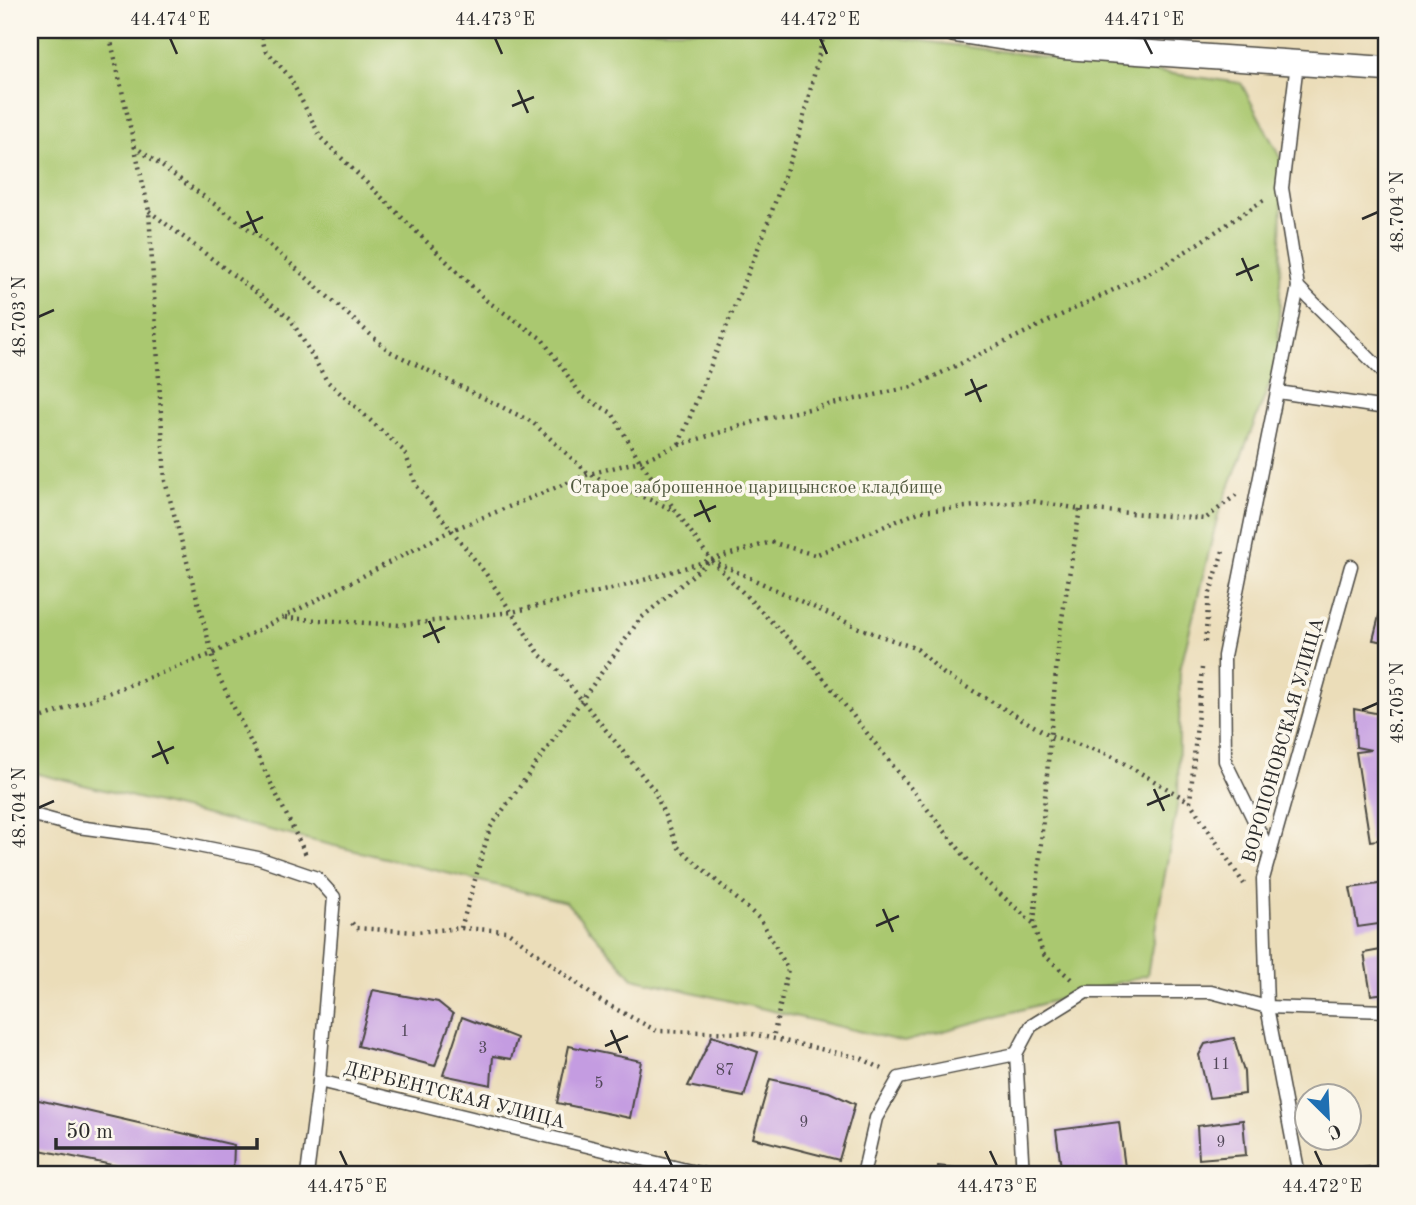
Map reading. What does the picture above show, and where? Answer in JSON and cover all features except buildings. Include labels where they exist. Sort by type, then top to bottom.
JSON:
[{"type":"street","points":[[955,30],[1386,69]]},
{"type":"lane","points":[[1270,853],[1225,761],[1224,656],[1298,287],[1282,188],[1297,63]]},
{"type":"lane","points":[[1298,287],[1386,375]]},
{"type":"lane","points":[[1278,392],[1386,408]]},
{"type":"lane","name":"ВОРОПОНОВСКАЯ УЛИЦА","points":[[1299,1175],[1266,1007],[1263,878],[1351,566]]},
{"type":"lane","points":[[30,814],[78,827],[153,837],[258,858],[317,878],[334,897]]},
{"type":"lane","name":"ДЕРБЕНТСКАЯ УЛИЦА","points":[[334,897],[319,1081],[707,1175]]},
{"type":"lane","points":[[1023,1175],[1016,1054],[1031,1026],[1086,992],[1211,992],[1266,1007],[1386,1011]]},
{"type":"lane","points":[[863,1175],[876,1118],[899,1079],[1016,1054]]},
{"type":"lane","points":[[307,1175],[319,1081]]},
{"type":"path","points":[[111,30],[110,37],[149,211],[165,481],[218,674],[317,878]]},
{"type":"path","points":[[260,30],[265,49],[289,76],[321,138],[487,301],[542,339],[582,396],[612,413],[640,461],[711,560],[809,660],[982,878],[1033,923]]},
{"type":"path","points":[[679,445],[763,236],[800,132],[825,30]]},
{"type":"path","points":[[133,145],[264,240],[389,351],[532,422],[589,474],[677,512]]},
{"type":"path","points":[[30,722],[212,654],[452,530],[589,474],[640,461],[679,445],[766,418],[912,387],[1165,265],[1282,188]]},
{"type":"path","points":[[149,211],[290,318],[327,381],[405,452],[416,485],[512,612],[540,655],[556,668],[654,790],[678,848],[761,920],[788,970],[773,1038]]},
{"type":"path","points":[[284,618],[400,625],[512,612],[621,587],[771,542],[815,555],[922,511],[1032,501],[1080,509],[1205,519],[1242,491]]},
{"type":"path","points":[[1080,509],[1059,637],[1033,923],[1043,954],[1086,992]]},
{"type":"path","points":[[461,928],[490,828],[640,619],[711,560]]},
{"type":"path","points":[[711,560],[859,628],[916,649],[944,674],[1051,736],[1108,754],[1190,802]]},
{"type":"path","points":[[334,897],[356,928],[416,932],[461,928],[507,931],[599,1000],[657,1031],[748,1033],[861,1058],[899,1079]]},
{"type":"green space","name":"Старое заброшенное царицынское кладбище","points":[[30,30],[839,30],[1241,83],[1283,163],[1278,363],[1218,515],[1180,670],[1178,801],[1147,975],[904,1042],[633,978],[566,902],[30,772]]}]
